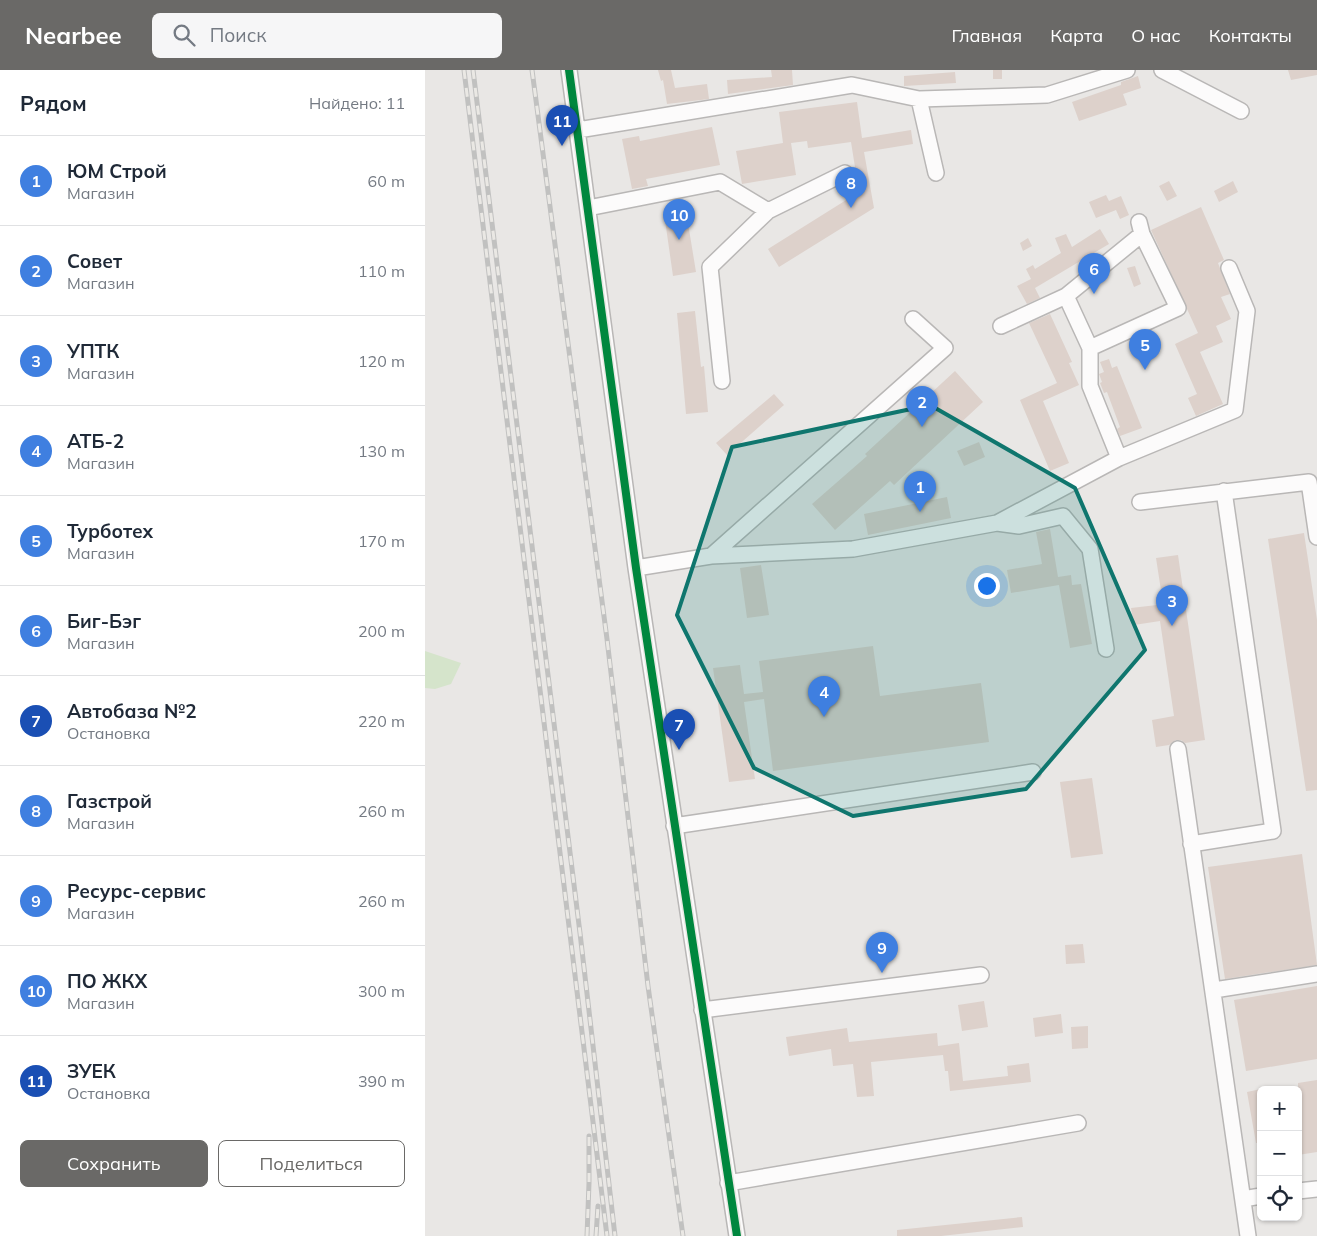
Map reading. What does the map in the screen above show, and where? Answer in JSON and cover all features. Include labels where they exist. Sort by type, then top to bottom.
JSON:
[{"type":"street","points":[[569,70],[636,568],[737,1236]]},
{"type":"street","points":[[577,130],[852,85],[919,99],[1047,96],[1127,70]]},
{"type":"street","points":[[1162,70],[1241,111]]},
{"type":"street","points":[[919,99],[935,173]]},
{"type":"street","points":[[722,381],[710,267],[769,211],[845,173]]},
{"type":"street","points":[[588,208],[720,182],[769,211]]},
{"type":"street","points":[[1001,326],[1066,296],[1140,228],[1178,308],[1090,348]]},
{"type":"street","points":[[636,568],[711,556],[853,549],[997,523],[1119,458],[1235,410],[1247,311],[1229,268]]},
{"type":"street","points":[[1066,296],[1090,348],[1090,386],[1119,458]]},
{"type":"street","points":[[711,556],[945,348],[913,319]]},
{"type":"street","points":[[1140,502],[1309,482],[1317,537]]},
{"type":"street","points":[[1191,844],[1273,831],[1224,491]]},
{"type":"street","points":[[997,523],[1019,526],[1063,516],[1090,549],[1106,649]]},
{"type":"street","points":[[1178,749],[1248,1236]]},
{"type":"street","points":[[674,826],[1033,772]]},
{"type":"street","points":[[1214,990],[1317,974]]},
{"type":"street","points":[[702,1010],[981,975]]},
{"type":"street","points":[[728,1183],[1078,1123]]},
{"type":"street","points":[[1302,1191],[1317,1189]]},
{"type":"street","points":[[1243,1199],[1257,1197]]},
{"type":"highlighted area","points":[[930,405],[1075,488],[1145,650],[1026,789],[853,816],[754,768],[677,615],[732,447]]},
{"type":"green space","points":[[425,651],[461,663],[451,684],[435,689],[425,688]]},
{"type":"building","points":[[658,70],[671,70],[675,88],[707,84],[709,99],[667,104],[663,80],[661,81]]},
{"type":"building","points":[[771,70],[792,70],[793,85],[728,94],[727,80],[772,77]]},
{"type":"building","points":[[993,70],[1002,70],[1002,79],[993,79]]},
{"type":"building","points":[[1288,70],[1317,70],[1317,75],[1291,80]]},
{"type":"building","points":[[955,72],[956,83],[904,86],[904,76]]},
{"type":"building","points":[[1138,76],[1141,88],[1123,94],[1127,105],[1079,121],[1072,102],[1121,85],[1121,82]]},
{"type":"building","points":[[857,102],[862,138],[911,130],[913,144],[864,152],[874,208],[779,267],[768,249],[859,192],[851,142],[808,148],[807,141],[791,143],[796,175],[742,184],[736,151],[783,143],[779,112]]},
{"type":"building","points":[[712,127],[720,165],[646,179],[648,186],[632,189],[622,139],[639,136],[640,141]]},
{"type":"building","points":[[1169,181],[1177,196],[1167,201],[1159,186]]},
{"type":"building","points":[[1233,181],[1238,192],[1219,202],[1214,191]]},
{"type":"building","points":[[1106,195],[1109,201],[1121,196],[1129,215],[1120,219],[1116,210],[1096,218],[1089,202]]},
{"type":"building","points":[[1201,207],[1224,260],[1218,263],[1230,294],[1221,297],[1231,319],[1216,326],[1223,342],[1200,352],[1223,404],[1196,416],[1188,398],[1197,394],[1175,344],[1198,333],[1151,230]]},
{"type":"building","points":[[687,217],[696,272],[673,276],[665,220]]},
{"type":"building","points":[[1100,229],[1109,244],[1035,288],[1040,298],[1027,304],[1017,286],[1031,279],[1026,269],[1033,265],[1035,269],[1061,253],[1055,238],[1066,234],[1072,247]]},
{"type":"building","points":[[1028,238],[1032,246],[1023,251],[1020,243]]},
{"type":"building","points":[[1135,266],[1141,284],[1134,287],[1127,268]]},
{"type":"building","points":[[695,311],[701,367],[704,366],[708,412],[686,414],[677,313]]},
{"type":"building","points":[[1050,314],[1072,362],[1069,363],[1079,385],[1043,401],[1069,463],[1050,471],[1020,400],[1057,383],[1029,323]]},
{"type":"building","points":[[1109,359],[1112,368],[1117,366],[1142,428],[1120,436],[1117,429],[1120,427],[1107,392],[1104,393],[1100,383],[1102,382],[1099,374],[1104,372],[1100,362]]},
{"type":"building","points":[[955,371],[983,402],[894,485],[890,481],[835,530],[812,504],[867,456],[865,454]]},
{"type":"building","points":[[774,394],[784,405],[727,455],[716,443]]},
{"type":"building","points":[[979,442],[985,457],[964,466],[957,451]]},
{"type":"building","points":[[947,497],[951,518],[868,535],[864,514]]},
{"type":"building","points":[[1050,529],[1058,577],[1071,575],[1072,585],[1081,584],[1092,644],[1070,648],[1059,585],[1011,593],[1007,570],[1042,564],[1036,532]]},
{"type":"building","points":[[1304,533],[1317,620],[1317,790],[1306,791],[1268,539]]},
{"type":"building","points":[[1178,555],[1205,740],[1185,743],[1181,740],[1176,740],[1169,745],[1156,747],[1152,720],[1174,716],[1160,621],[1134,625],[1131,608],[1157,605],[1156,597],[1162,597],[1156,558]]},
{"type":"building","points":[[761,565],[769,615],[747,618],[740,568]]},
{"type":"building","points":[[873,646],[880,696],[981,683],[989,742],[773,771],[764,699],[744,702],[755,779],[729,782],[713,668],[740,665],[744,694],[763,692],[759,661]]},
{"type":"building","points":[[1092,778],[1103,854],[1071,858],[1060,782]]},
{"type":"building","points":[[1302,854],[1317,965],[1225,979],[1208,867]]},
{"type":"building","points":[[1083,944],[1085,963],[1066,964],[1065,945]]},
{"type":"building","points":[[1317,986],[1317,1059],[1246,1071],[1234,1000]]},
{"type":"building","points":[[984,1001],[988,1027],[962,1031],[958,1005]]},
{"type":"building","points":[[1061,1014],[1063,1033],[1035,1037],[1033,1018]]},
{"type":"building","points":[[1088,1026],[1088,1048],[1072,1049],[1071,1027]]},
{"type":"building","points":[[847,1028],[849,1042],[937,1033],[938,1046],[959,1043],[963,1081],[1008,1076],[1007,1066],[1029,1063],[1031,1082],[950,1091],[948,1071],[945,1071],[943,1055],[871,1062],[874,1096],[857,1097],[853,1064],[833,1066],[831,1049],[789,1056],[786,1037]]},
{"type":"building","points":[[1317,1080],[1317,1152],[1302,1154],[1302,1086],[1298,1086],[1298,1083]]},
{"type":"building","points":[[1257,1090],[1257,1143],[1256,1143],[1247,1092]]},
{"type":"building","points":[[1022,1217],[1023,1227],[941,1236],[897,1236],[897,1230]]},
{"type":"railway","points":[[464,70],[607,1236]]},
{"type":"railway","points":[[473,70],[580,933],[615,1236]]},
{"type":"railway","points":[[532,70],[607,639],[648,986],[683,1236]]},
{"type":"railway","points":[[587,1236],[589,1136]]},
{"type":"railway","points":[[596,1236],[598,1206]]},
{"type":"cycle path","points":[[569,70],[636,568],[737,1236]]},
{"type":"place","name":"ЗУЕК","points":[[562,146]]},
{"type":"place","name":"Газстрой","points":[[851,208]]},
{"type":"place","name":"ПО ЖКХ","points":[[679,240]]},
{"type":"place","name":"Биг-Бэг","points":[[1094,294]]},
{"type":"place","name":"Турботех","points":[[1145,370]]},
{"type":"place","name":"Совет","points":[[922,427]]},
{"type":"place","name":"ЮМ Строй","points":[[920,512]]},
{"type":"place","name":"УПТК","points":[[1172,626]]},
{"type":"place","name":"АТБ-2","points":[[824,717]]},
{"type":"place","name":"Автобаза №2","points":[[679,750]]},
{"type":"place","name":"Ресурс-сервис","points":[[882,973]]}]
